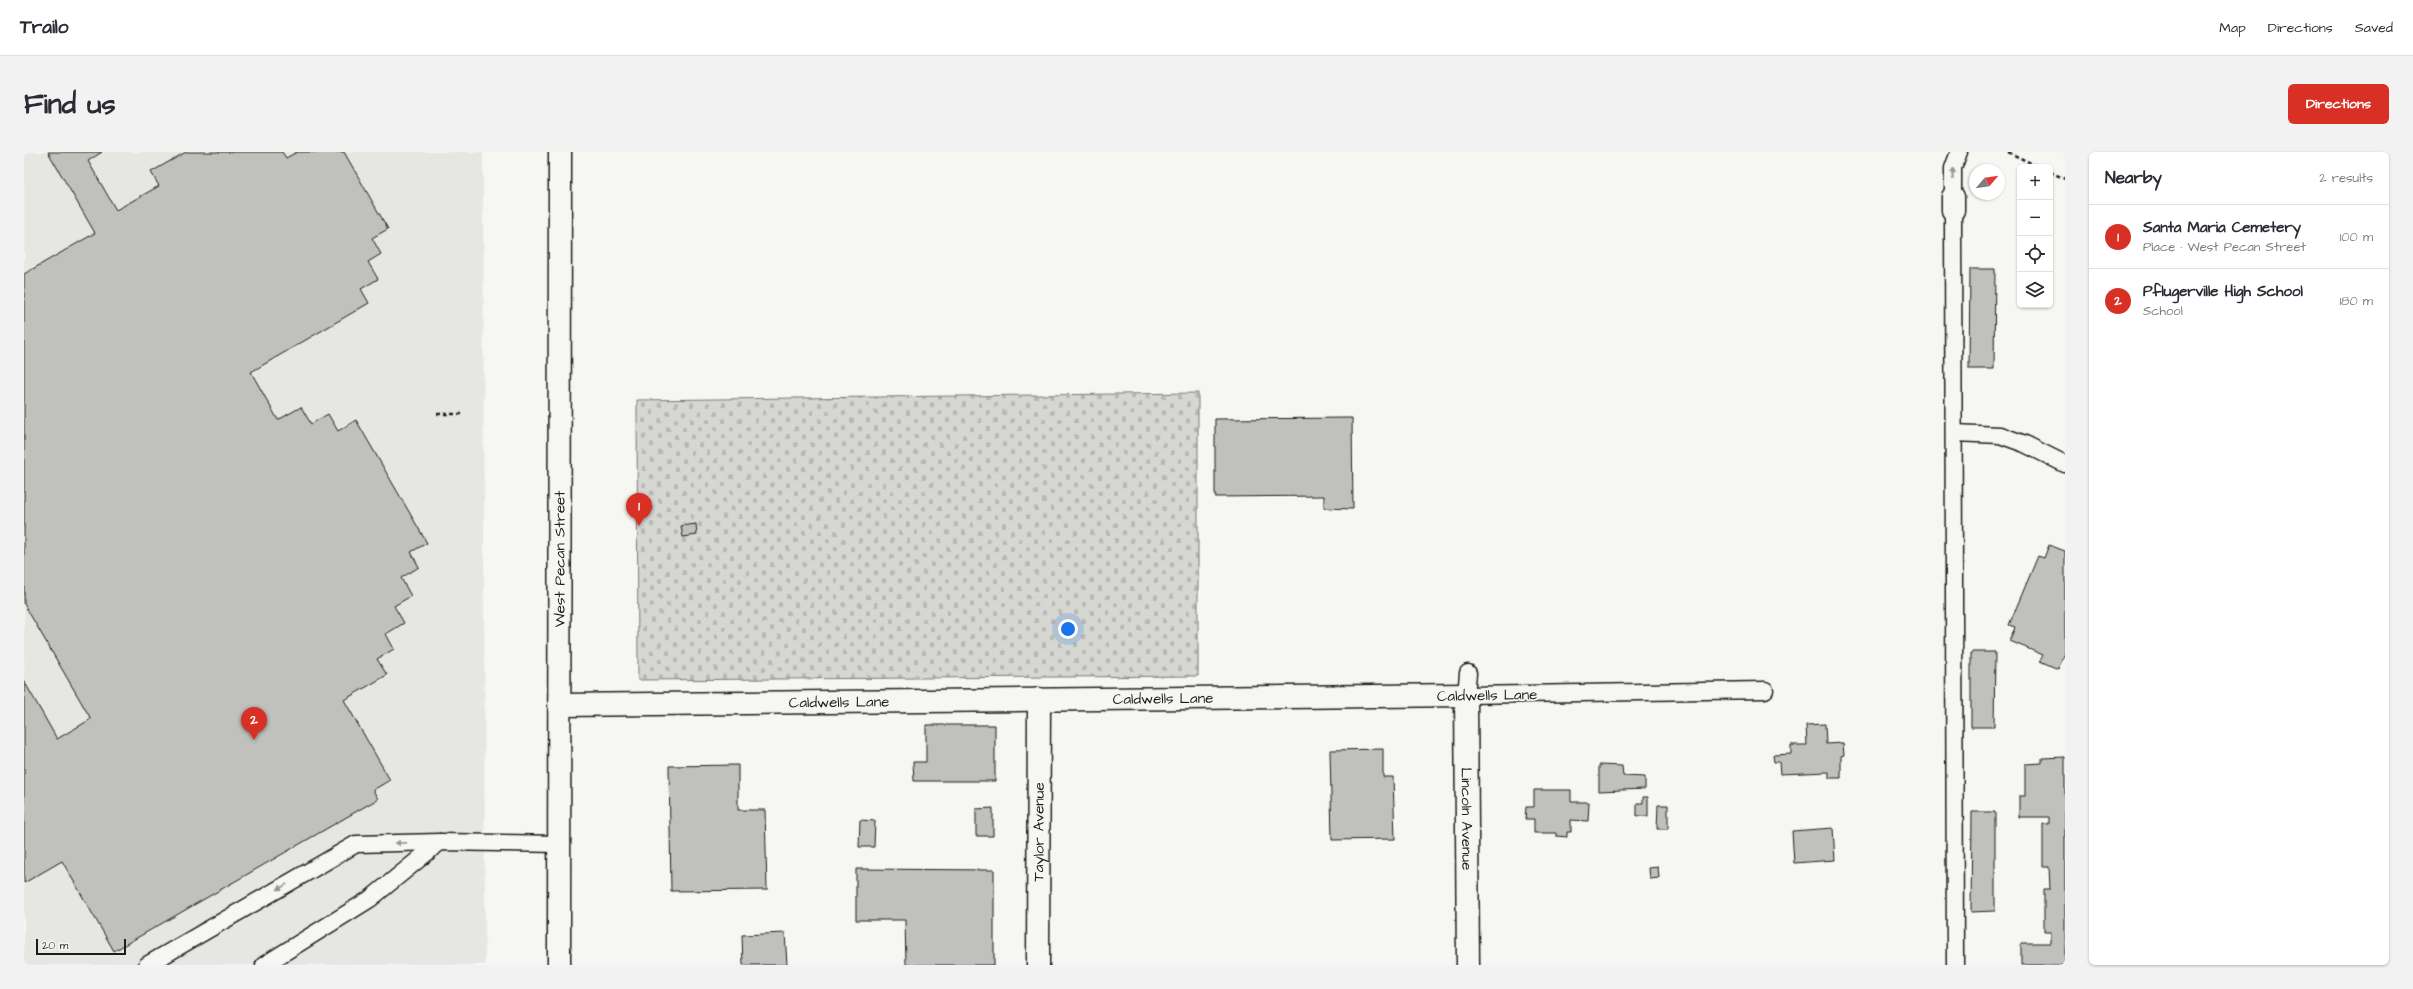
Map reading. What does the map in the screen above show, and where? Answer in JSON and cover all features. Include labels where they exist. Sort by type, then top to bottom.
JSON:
[{"type":"street","name":"West Pecan Street","points":[[559,965],[561,705],[560,152]]},
{"type":"street","name":"Caldwells Lane","points":[[561,705],[1039,698],[1466,695]]},
{"type":"street","name":"Lincoln Avenue","points":[[1466,695],[1468,965]]},
{"type":"street","name":"Taylor Avenue","points":[[1038,965],[1039,698]]},
{"type":"lane","points":[[1955,965],[1953,168],[1959,152]]},
{"type":"lane","points":[[1954,433],[2000,435],[2025,444],[2065,464]]},
{"type":"lane","name":"Lincoln Avenue","points":[[1466,695],[1468,673]]},
{"type":"lane","name":"Caldwells Lane","points":[[1466,695],[1765,690]]},
{"type":"lane","points":[[264,965],[370,899],[440,842]]},
{"type":"lane","points":[[147,965],[356,844],[440,842],[560,844]]},
{"type":"path","points":[[2008,152],[2033,164]]},
{"type":"path","points":[[2053,173],[2065,179]]},
{"type":"path","points":[[437,414],[462,414]]},
{"type":"shaded area","points":[[24,152],[483,152],[485,965],[24,965]]},
{"type":"green space","points":[[1198,393],[1198,676],[638,680],[637,400]]},
{"type":"building","points":[[48,152],[102,152],[88,161],[116,210],[159,186],[151,172],[186,152],[282,152],[286,158],[297,152],[344,152],[388,229],[372,238],[381,254],[368,262],[378,279],[361,289],[369,303],[251,372],[278,420],[301,407],[311,424],[328,414],[338,431],[356,420],[427,543],[411,552],[419,567],[401,578],[411,596],[394,606],[404,623],[386,634],[394,649],[377,659],[387,675],[344,700],[390,780],[373,790],[378,799],[114,951],[62,861],[24,883],[24,681],[57,739],[91,719],[24,604],[24,274],[95,233]]},
{"type":"building","points":[[1970,269],[1995,269],[1994,369],[1969,369]]},
{"type":"building","points":[[1352,418],[1353,509],[1324,508],[1324,496],[1215,497],[1215,419]]},
{"type":"building","points":[[696,524],[697,535],[683,537],[681,526]]},
{"type":"building","points":[[2049,545],[2065,551],[2065,653],[2058,669],[2040,661],[2043,655],[2010,641],[2015,627],[2009,625],[2038,556],[2044,558]]},
{"type":"building","points":[[1971,652],[1995,652],[1994,727],[1971,727]]},
{"type":"building","points":[[1825,724],[1826,744],[1843,743],[1844,755],[1841,756],[1841,778],[1829,778],[1829,772],[1780,774],[1779,762],[1774,762],[1773,755],[1791,754],[1791,745],[1807,745],[1806,725]]},
{"type":"building","points":[[926,725],[995,725],[995,781],[914,781],[913,762],[926,762]]},
{"type":"building","points":[[1383,749],[1383,777],[1393,777],[1395,839],[1332,840],[1330,750]]},
{"type":"building","points":[[2065,757],[2065,965],[2021,965],[2021,943],[2051,943],[2051,932],[2044,932],[2044,889],[2050,889],[2049,867],[2043,867],[2043,824],[2049,824],[2049,817],[2019,817],[2019,796],[2025,796],[2025,764],[2042,763],[2042,758]]},
{"type":"building","points":[[738,765],[738,810],[765,810],[767,890],[671,891],[669,766]]},
{"type":"building","points":[[1599,765],[1622,766],[1623,776],[1645,777],[1645,789],[1599,791]]},
{"type":"building","points":[[1534,790],[1571,790],[1571,802],[1589,802],[1588,821],[1571,820],[1571,832],[1567,832],[1567,837],[1556,836],[1556,833],[1534,833],[1534,819],[1525,819],[1526,807],[1534,807]]},
{"type":"building","points":[[1643,797],[1648,797],[1648,816],[1637,816],[1637,803],[1643,803]]},
{"type":"building","points":[[1658,805],[1668,805],[1668,829],[1657,829]]},
{"type":"building","points":[[993,808],[993,836],[976,836],[976,809]]},
{"type":"building","points":[[1972,812],[1995,812],[1995,911],[1971,912]]},
{"type":"building","points":[[860,820],[875,821],[874,847],[859,847]]},
{"type":"building","points":[[1833,828],[1835,860],[1794,863],[1792,831]]},
{"type":"building","points":[[1658,867],[1659,878],[1650,879],[1649,868]]},
{"type":"building","points":[[856,869],[994,870],[994,965],[906,965],[905,920],[856,920]]},
{"type":"building","points":[[785,933],[787,965],[743,965],[742,935]]},
{"type":"place","name":"Santa Maria Cemetery","points":[[639,526]]},
{"type":"place","name":"Pflugerville High School","points":[[254,740]]}]
